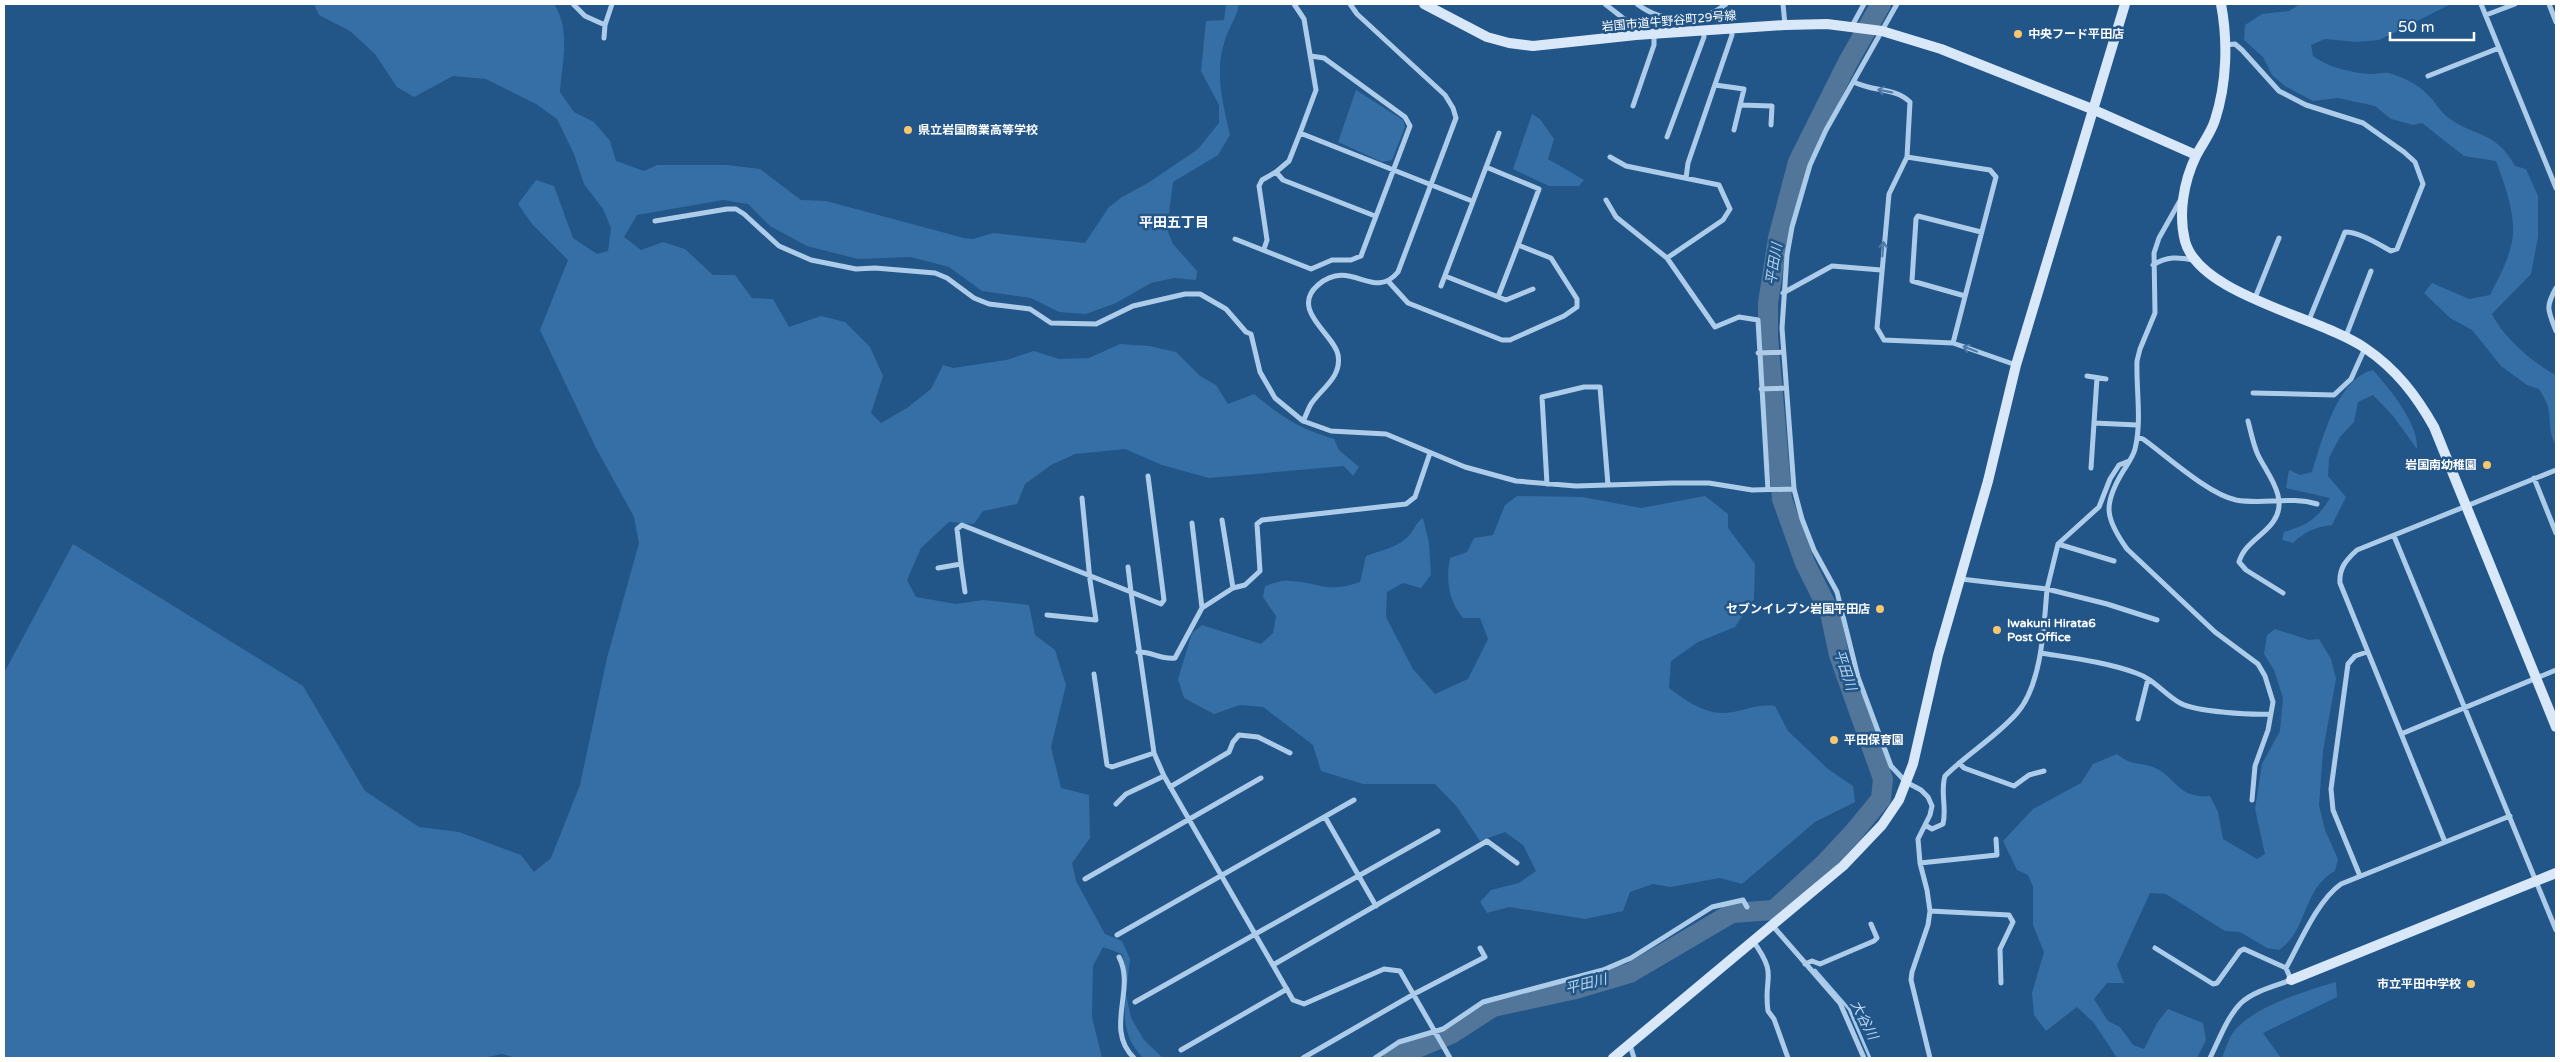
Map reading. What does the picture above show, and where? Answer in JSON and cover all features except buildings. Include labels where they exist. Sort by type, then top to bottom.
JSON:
[{"type":"street","points":[[573,4],[585,16],[605,25]]},
{"type":"street","points":[[604,38],[605,25],[612,4]]},
{"type":"street","points":[[1264,249],[1267,240],[1259,186],[1262,180],[1276,172],[1289,161],[1316,90],[1304,19],[1294,4]]},
{"type":"street","points":[[1303,421],[1311,404],[1332,380],[1339,361],[1338,352],[1332,341],[1312,319],[1310,304],[1315,288],[1327,278],[1339,274],[1352,275],[1379,283],[1388,281],[1398,272],[1456,118],[1454,108],[1445,96],[1357,14],[1350,4]]},
{"type":"street","name":"岩国市道牛野谷町29号線","points":[[1424,4],[1470,29],[1509,44],[1533,46],[1636,35],[1785,25],[1853,26],[1879,30],[1940,49],[2092,109],[2196,155]]},
{"type":"street","points":[[1605,4],[1628,22],[1636,35]]},
{"type":"street","points":[[1637,4],[1647,11],[1662,17],[1683,20],[1701,17],[1720,9],[1726,4]]},
{"type":"street","points":[[1783,4],[1785,25]]},
{"type":"street","points":[[1853,26],[1864,4]]},
{"type":"street","points":[[1897,4],[1879,30],[1854,82],[1826,130],[1810,165],[1792,227],[1783,293],[1781,352],[1794,489],[1802,519],[1814,550],[1837,592],[1858,677],[1891,766],[1906,782],[1921,790],[1932,806],[1930,815],[1918,839],[1920,863],[1930,911],[1928,925],[1911,980],[1930,1058]]},
{"type":"street","points":[[1613,1058],[1843,866],[1882,825],[1899,800],[1913,764],[1938,655],[1961,579],[2016,365],[2124,4]]},
{"type":"street","points":[[2221,4],[2226,45],[2221,91],[2215,120],[2196,155],[2183,197],[2182,224],[2185,242],[2194,260],[2208,274],[2228,287],[2346,336],[2365,348],[2405,383],[2420,402],[2434,427],[2556,727]]},
{"type":"street","points":[[2481,4],[2556,188]]},
{"type":"street","points":[[2486,15],[2515,4]]},
{"type":"street","points":[[2549,4],[2556,22]]},
{"type":"street","points":[[1686,178],[1688,163],[1732,35],[1731,29]]},
{"type":"street","points":[[1667,137],[1704,37],[1703,30]]},
{"type":"street","points":[[1633,106],[1654,45],[1654,34]]},
{"type":"street","points":[[2226,45],[2236,44],[2279,91],[2306,105],[2364,123],[2404,152],[2419,170],[2422,184],[2397,249],[2391,251],[2368,239],[2351,232],[2345,232],[2309,320]]},
{"type":"street","points":[[2428,76],[2499,48]]},
{"type":"street","points":[[1235,239],[1311,268],[1332,260],[1351,260],[1361,256],[1410,126],[1405,116],[1324,58],[1311,56]]},
{"type":"street","points":[[1854,82],[1863,87],[1900,94],[1910,102],[1907,157],[1889,194],[1877,328],[1884,340],[1953,343],[2016,365]]},
{"type":"street","points":[[1715,85],[1744,89],[1734,130]]},
{"type":"street","points":[[1740,105],[1772,106],[1772,125]]},
{"type":"street","points":[[1300,133],[1472,201]]},
{"type":"street","points":[[1441,286],[1499,133]]},
{"type":"street","points":[[1610,157],[1626,166],[1719,185],[1730,209],[1723,220],[1667,258]]},
{"type":"street","points":[[1907,157],[1990,170],[1996,177],[1953,343]]},
{"type":"street","points":[[1486,167],[1539,189],[1498,297]]},
{"type":"street","points":[[1276,172],[1283,180],[1376,216]]},
{"type":"street","points":[[2183,197],[2174,207],[2159,238],[2153,265],[2156,290],[2155,313],[2137,361],[2137,437],[2134,451],[2109,502],[2108,515],[2115,533],[2127,549],[2215,632],[2258,664],[2271,689],[2273,702],[2271,714],[2268,730],[2255,766],[2252,800]]},
{"type":"street","points":[[1606,200],[1616,217],[1667,258],[1715,327],[1739,317],[1758,320],[1771,490]]},
{"type":"street","points":[[655,221],[736,209],[779,246],[804,257],[856,269],[935,273],[947,278],[974,298],[989,304],[1030,309],[1051,323],[1096,324],[1133,306],[1185,294],[1200,294],[1226,308],[1246,332],[1251,334],[1260,372],[1267,387],[1286,410],[1303,421],[1331,431],[1386,434],[1465,467],[1516,481],[1547,484],[1608,485],[1709,484],[1771,490],[1794,489]]},
{"type":"street","points":[[1965,296],[1912,281],[1916,219],[1918,216],[1982,232]]},
{"type":"street","points":[[2255,298],[2279,238]]},
{"type":"street","points":[[1388,281],[1408,303],[1502,340],[1510,340],[1564,316],[1577,307],[1577,299],[1551,258],[1518,246]]},
{"type":"street","points":[[2153,265],[2163,258],[2177,257],[2194,260]]},
{"type":"street","points":[[1783,293],[1832,266],[1881,270]]},
{"type":"street","points":[[2346,336],[2371,271]]},
{"type":"street","points":[[1445,276],[1506,300],[1533,289]]},
{"type":"street","points":[[2556,288],[2547,309],[2556,330]]},
{"type":"street","points":[[2253,393],[2334,394],[2350,379],[2365,348]]},
{"type":"street","points":[[1760,353],[1781,352]]},
{"type":"street","points":[[2087,376],[2106,379]]},
{"type":"street","points":[[2091,468],[2097,378]]},
{"type":"street","points":[[1547,484],[1542,397],[1584,387],[1600,387],[1608,485]]},
{"type":"street","points":[[1763,389],[1784,388]]},
{"type":"street","points":[[2248,421],[2258,455],[2277,490],[2278,512],[2274,521],[2242,553],[2239,562],[2246,570],[2283,592]]},
{"type":"street","points":[[2094,423],[2137,425]]},
{"type":"street","points":[[2137,437],[2143,439],[2206,486],[2234,499],[2306,501],[2317,504]]},
{"type":"street","points":[[1138,652],[1146,652],[1165,660],[1175,658],[1202,608],[1233,588],[1245,585],[1260,571],[1257,524],[1262,520],[1406,504],[1415,497],[1430,453]]},
{"type":"street","points":[[1925,824],[1932,829],[1944,824],[1942,786],[1945,776],[2018,712],[2026,697],[2041,653],[2047,589],[2058,544],[2099,508],[2110,479],[2119,466],[2129,461]]},
{"type":"street","points":[[2445,842],[2367,652],[2340,583],[2340,574],[2346,560],[2357,550],[2556,470]]},
{"type":"street","points":[[965,592],[957,529],[962,525],[1090,574],[1161,604],[1164,600],[1148,476]]},
{"type":"street","points":[[2534,478],[2556,533]]},
{"type":"street","points":[[1046,615],[1096,620],[1082,498]]},
{"type":"street","points":[[1222,520],[1233,588]]},
{"type":"street","points":[[1192,523],[1202,608]]},
{"type":"street","points":[[2394,536],[2556,930]]},
{"type":"street","points":[[2058,544],[2114,561]]},
{"type":"street","points":[[938,568],[961,564]]},
{"type":"street","points":[[1128,566],[1138,652],[1154,753],[1170,787],[1293,1000],[1304,1004],[1384,969],[1400,971],[1450,1058]]},
{"type":"street","points":[[1961,579],[2047,589],[2107,604],[2157,620]]},
{"type":"street","points":[[2360,876],[2333,810],[2331,789],[2348,664],[2355,656],[2367,652]]},
{"type":"street","points":[[2041,653],[2101,663],[2136,673],[2161,687],[2179,702],[2192,708],[2271,714]]},
{"type":"street","points":[[2401,734],[2556,670]]},
{"type":"street","points":[[1094,674],[1107,765],[1112,767],[1154,753]]},
{"type":"street","points":[[2138,720],[2148,679]]},
{"type":"street","points":[[1170,787],[1228,752],[1233,742],[1240,735],[1258,737],[1290,754]]},
{"type":"street","points":[[1959,763],[1964,768],[2014,786],[2029,776],[2044,771]]},
{"type":"street","points":[[1116,804],[1126,794],[1164,776]]},
{"type":"street","points":[[1085,879],[1261,778]]},
{"type":"street","points":[[1117,935],[1354,800]]},
{"type":"street","points":[[2286,968],[2332,891],[2360,876],[2510,816]]},
{"type":"street","points":[[1325,817],[1376,906]]},
{"type":"street","points":[[1135,1002],[1438,831]]},
{"type":"street","points":[[1920,863],[1997,855],[1996,839]]},
{"type":"street","points":[[1273,965],[1487,841],[1517,863]]},
{"type":"street","points":[[2210,1058],[2231,1016],[2242,1003],[2259,992],[2556,873]]},
{"type":"street","points":[[1375,1058],[1399,1042],[1436,1034],[1483,1002],[1603,970],[1631,958],[1712,907],[1743,900],[1747,907]]},
{"type":"street","points":[[1930,911],[2009,915],[2013,922],[2000,949],[2001,982]]},
{"type":"street","points":[[1806,964],[1812,961],[1820,964],[1874,940],[1877,938],[1871,924]]},
{"type":"street","points":[[1772,925],[1840,1003],[1864,1058]]},
{"type":"street","points":[[1753,941],[1767,960],[1771,974],[1767,1002],[1768,1011],[1774,1019],[1788,1058]]},
{"type":"street","points":[[1303,1058],[1414,994],[1485,957],[1480,948]]},
{"type":"street","points":[[2155,948],[2213,984],[2217,983],[2240,951],[2244,949],[2286,968],[2291,980]]},
{"type":"street","points":[[1119,957],[1124,974],[1119,1028],[1128,1052],[1134,1058]]},
{"type":"street","points":[[1181,1050],[1287,989]]},
{"type":"street","points":[[1630,1044],[1634,1058]]},
{"type":"shaded area","points":[[314,4],[554,4],[559,14],[564,36],[560,92],[574,112],[594,122],[610,141],[616,161],[644,171],[657,165],[727,165],[760,169],[801,200],[826,201],[964,238],[973,239],[993,233],[1085,243],[1109,207],[1198,149],[1219,123],[1219,105],[1201,71],[1206,21],[1224,20],[1226,4],[1239,4],[1225,40],[1220,64],[1221,88],[1230,135],[1218,155],[1173,182],[1167,229],[1173,244],[1197,271],[1196,280],[1174,278],[1151,283],[1116,303],[1086,314],[1059,312],[1031,298],[982,291],[949,267],[911,257],[858,259],[807,246],[770,226],[748,204],[723,200],[637,215],[624,237],[641,250],[663,242],[685,249],[713,275],[735,275],[752,298],[773,299],[789,327],[821,316],[845,322],[870,347],[883,376],[871,413],[881,423],[907,408],[931,389],[943,365],[953,368],[1006,360],[1034,351],[1059,359],[1089,358],[1120,344],[1149,346],[1176,352],[1200,376],[1216,385],[1228,404],[1254,394],[1292,421],[1311,431],[1334,439],[1339,450],[1359,467],[1353,476],[1344,466],[1209,478],[1162,465],[1125,449],[1075,454],[1051,465],[1025,484],[1017,504],[983,511],[974,524],[949,522],[921,548],[907,580],[916,597],[956,604],[983,600],[1029,605],[1035,635],[1055,650],[1066,685],[1051,747],[1061,788],[1089,795],[1090,838],[1072,863],[1076,881],[1105,934],[1122,941],[1130,959],[1126,994],[1131,1018],[1144,1040],[1163,1058],[1143,1058],[1133,1045],[1127,1032],[1125,1019],[1126,968],[1122,954],[1103,947],[1093,966],[1092,1017],[1102,1058],[516,1058],[502,1054],[483,1058],[4,1058],[4,673],[73,544],[303,686],[365,791],[419,827],[459,832],[521,855],[534,872],[551,858],[580,785],[607,658],[639,543],[634,517],[596,448],[540,330],[568,260],[532,224],[518,204],[536,180],[554,186],[573,238],[597,254],[608,251],[611,228],[603,209],[584,184],[574,154],[557,119],[536,104],[486,79],[453,76],[414,97],[397,87],[375,54],[350,31],[319,15]]},
{"type":"shaded area","points":[[2300,4],[2451,4],[2379,40],[2357,42],[2325,39],[2311,45],[2313,56],[2326,64],[2340,69],[2370,74],[2389,73],[2412,82],[2433,100],[2446,116],[2456,123],[2492,140],[2500,146],[2515,166],[2526,169],[2538,196],[2538,237],[2531,274],[2492,314],[2511,341],[2538,364],[2556,375],[2556,445],[2553,440],[2547,404],[2539,389],[2527,385],[2501,366],[2472,330],[2450,318],[2424,293],[2432,283],[2469,299],[2490,295],[2508,257],[2513,233],[2510,205],[2496,161],[2464,156],[2422,123],[2413,125],[2391,119],[2375,106],[2338,98],[2313,101],[2285,86],[2272,75],[2263,57],[2244,40],[2245,25],[2262,14],[2289,11]]},
{"type":"shaded area","points":[[1356,90],[1403,120],[1405,127],[1392,160],[1382,162],[1338,142]]},
{"type":"shaded area","points":[[1532,114],[1540,119],[1554,139],[1548,159],[1584,180],[1579,186],[1549,186],[1513,169]]},
{"type":"shaded area","points":[[2373,370],[2402,407],[2413,429],[2417,449],[2393,416],[2373,395],[2358,402],[2354,422],[2340,437],[2329,458],[2328,476],[2346,497],[2332,525],[2311,530],[2293,543],[2282,540],[2284,532],[2306,524],[2321,511],[2330,498],[2286,488],[2289,470],[2300,475],[2312,472],[2326,428],[2341,398],[2360,375]]},
{"type":"shaded area","points":[[1517,496],[1582,497],[1641,508],[1705,496],[1728,514],[1728,528],[1755,564],[1754,599],[1735,627],[1698,642],[1671,661],[1669,688],[1691,703],[1715,712],[1724,713],[1753,707],[1775,706],[1788,731],[1828,769],[1853,786],[1855,802],[1815,822],[1742,884],[1720,878],[1670,887],[1653,884],[1630,892],[1623,911],[1585,919],[1509,907],[1487,913],[1480,902],[1491,890],[1519,883],[1536,871],[1523,845],[1505,832],[1480,841],[1457,807],[1435,784],[1363,784],[1321,771],[1313,745],[1263,707],[1240,705],[1214,714],[1184,698],[1178,679],[1192,633],[1202,625],[1261,644],[1273,633],[1276,616],[1263,597],[1265,586],[1286,581],[1330,587],[1360,582],[1366,556],[1391,548],[1402,542],[1423,518],[1429,543],[1431,575],[1421,588],[1403,583],[1387,592],[1386,617],[1413,669],[1435,694],[1468,679],[1488,639],[1480,618],[1463,618],[1454,604],[1448,582],[1450,558],[1467,552],[1474,538],[1493,535],[1505,505]]},
{"type":"shaded area","points":[[2275,629],[2309,640],[2319,639],[2331,659],[2336,679],[2323,751],[2319,805],[2325,830],[2338,859],[2335,871],[2316,888],[2295,932],[2279,950],[2267,948],[2240,932],[2225,931],[2166,894],[2150,893],[2117,965],[2124,983],[2107,983],[2094,999],[2108,1021],[2120,1027],[2133,1045],[2144,1049],[2157,1023],[2168,1009],[2203,1023],[2206,1040],[2197,1058],[2117,1058],[2094,1023],[2077,1007],[2046,1031],[2034,1015],[2032,993],[2044,952],[2033,925],[2033,887],[2028,875],[2017,870],[2003,841],[2033,809],[2081,783],[2093,764],[2117,754],[2127,761],[2148,765],[2161,771],[2190,794],[2210,796],[2218,812],[2223,839],[2257,859],[2265,854],[2255,809],[2262,764],[2280,731],[2283,698],[2274,670],[2264,654],[2267,635]]},
{"type":"shaded area","points":[[2336,982],[2337,997],[2263,1033],[2281,1058],[2222,1058],[2229,1040],[2244,1021],[2282,1000]]},
{"type":"waterway","name":"平田川","points":[[1393,1058],[1451,1034],[1493,1007],[1576,989],[1630,973],[1732,913],[1774,910],[1825,863],[1881,799],[1883,779],[1839,655],[1830,613],[1805,563],[1782,499],[1768,337],[1768,303],[1778,238],[1798,162],[1848,62],[1881,4]]},
{"type":"waterway","name":"大谷川","points":[[1815,970],[1849,1009],[1870,1058]]},
{"type":"place","name":"中央フード平田店","points":[[2018,34]]},
{"type":"place","name":"県立岩国商業高等学校","points":[[908,130]]},
{"type":"place","name":"岩国南幼稚園","points":[[2487,465]]},
{"type":"place","name":"セブンイレブン岩国平田店","points":[[1880,609]]},
{"type":"place","name":"Iwakuni Hirata6 Post Office","points":[[1997,630]]},
{"type":"place","name":"平田保育園","points":[[1834,740]]},
{"type":"place","name":"市立平田中学校","points":[[2471,984]]},
{"type":"district","name":"平田五丁目","points":[[1174,222]]}]
